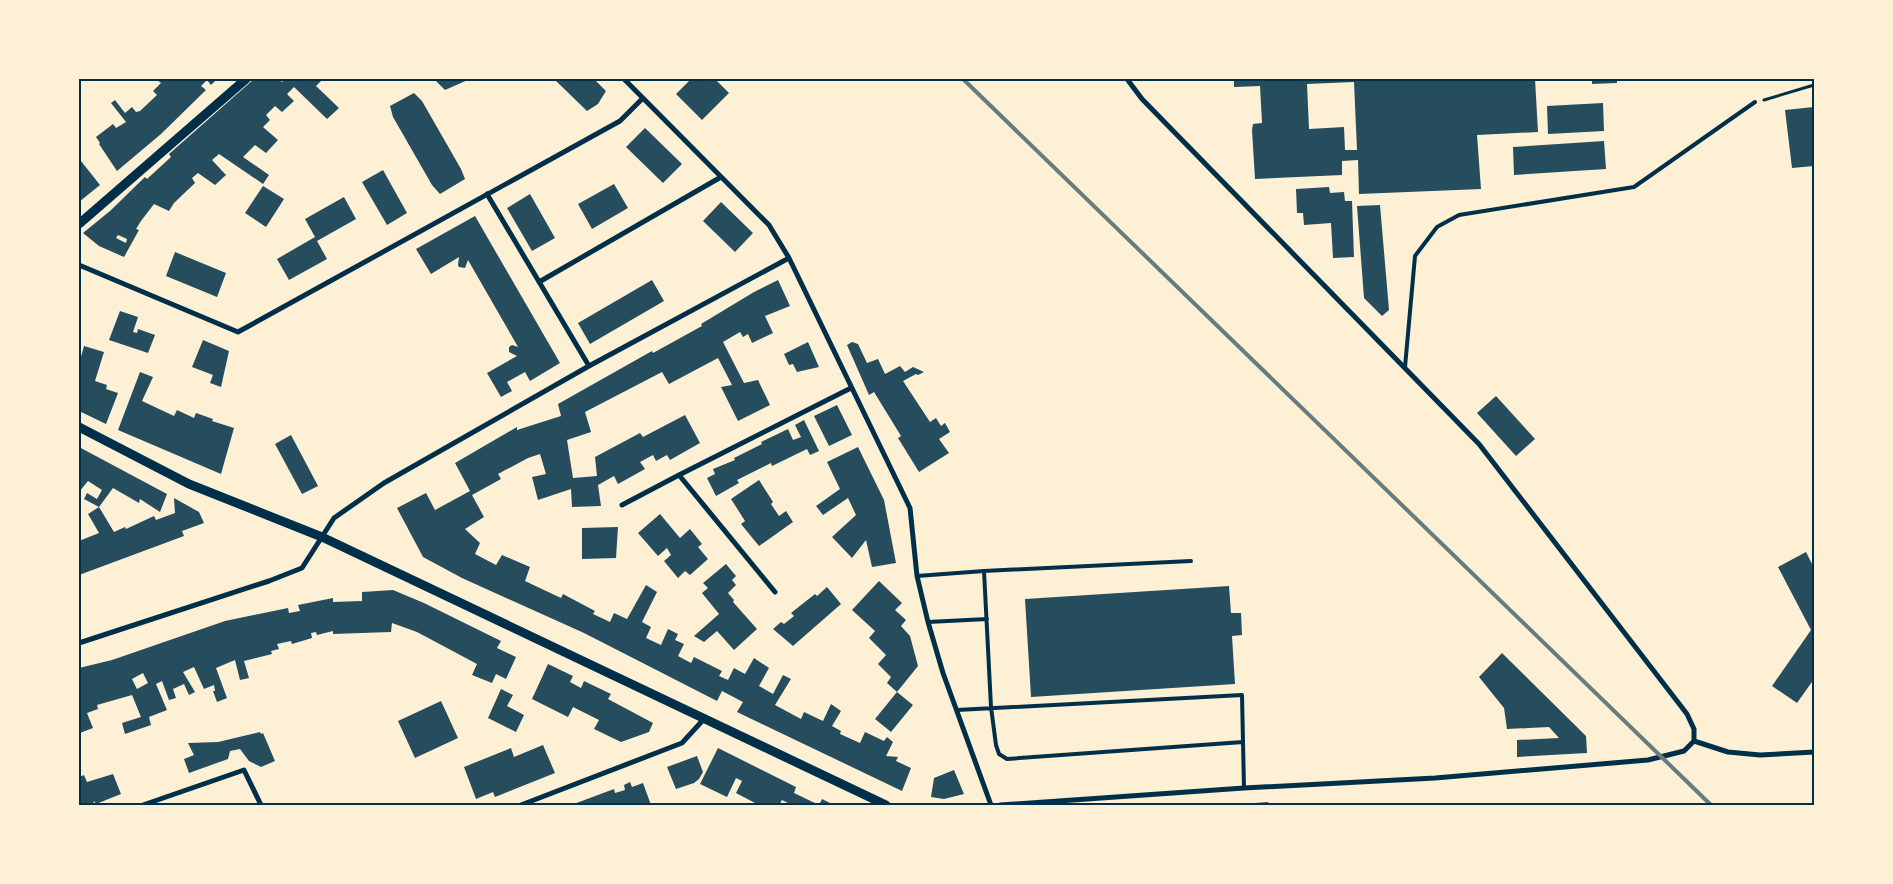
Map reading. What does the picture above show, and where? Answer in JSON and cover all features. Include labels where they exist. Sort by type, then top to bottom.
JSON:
[{"type":"street","points":[[79,224],[246,79]]},
{"type":"street","points":[[624,79],[768,225],[789,258],[910,508],[917,576],[928,622],[943,673],[991,805]]},
{"type":"street","points":[[1000,805],[1244,788],[1435,778],[1648,760],[1684,752],[1694,742],[1694,729],[1687,714],[1479,444],[1142,99],[1127,79]]},
{"type":"street","points":[[79,265],[238,332],[620,121],[643,98]]},
{"type":"street","points":[[539,282],[721,177]]},
{"type":"street","points":[[486,194],[589,366]]},
{"type":"street","points":[[79,643],[269,581],[302,568],[334,518],[384,483],[589,366],[789,258]]},
{"type":"street","points":[[622,505],[851,388]]},
{"type":"street","points":[[79,427],[189,484],[322,537],[886,805]]},
{"type":"street","points":[[679,475],[775,592]]},
{"type":"street","points":[[521,805],[682,743],[704,719]]},
{"type":"street","points":[[1694,742],[1728,752],[1760,755],[1814,752]]},
{"type":"street","points":[[143,805],[244,770],[261,805]]},
{"type":"lane","points":[[1405,367],[1415,256],[1437,227],[1459,216],[1634,187],[1755,102]]},
{"type":"lane","points":[[917,576],[1191,561]]},
{"type":"lane","points":[[984,571],[991,707],[999,754],[1007,759],[1243,742]]},
{"type":"lane","points":[[928,622],[987,619]]},
{"type":"lane","points":[[957,710],[1242,695],[1244,788]]},
{"type":"path","points":[[1755,102],[1814,85]]},
{"type":"building","points":[[156,79],[217,79],[211,85],[207,80],[201,86],[206,90],[161,134],[117,171],[96,137],[113,124],[116,128],[126,122],[111,103],[115,100],[125,113],[132,107],[136,112],[140,111],[157,95],[153,91],[161,83]]},
{"type":"building","points":[[254,79],[278,79],[282,82],[285,79],[323,79],[316,86],[339,108],[327,119],[294,87],[287,94],[294,101],[282,112],[275,106],[266,115],[270,120],[263,127],[278,140],[266,153],[255,145],[243,157],[269,175],[263,184],[219,154],[212,160],[226,175],[215,185],[198,173],[192,178],[195,183],[174,203],[169,211],[154,204],[136,229],[139,230],[124,257],[99,246],[83,233],[110,211],[145,177],[147,179],[171,157],[169,154]],"holes":[[[118,235],[127,239],[126,243],[116,238]]]},
{"type":"building","points":[[434,79],[470,79],[445,90]]},
{"type":"building","points":[[554,79],[594,79],[606,91],[598,104],[587,111]]},
{"type":"building","points":[[691,79],[715,79],[729,93],[702,120],[676,94]]},
{"type":"building","points":[[1234,79],[1394,79],[1394,81],[1535,79],[1538,132],[1477,135],[1481,189],[1359,194],[1358,160],[1342,161],[1342,175],[1255,179],[1252,130],[1253,124],[1262,123],[1260,86],[1234,87]],"holes":[[[1354,82],[1357,150],[1345,150],[1344,127],[1309,129],[1307,84]]]},
{"type":"building","points":[[1592,79],[1617,79],[1617,83],[1592,84]]},
{"type":"building","points":[[414,93],[422,101],[465,179],[440,194],[432,185],[393,117],[390,106]]},
{"type":"building","points":[[1603,103],[1604,131],[1548,134],[1547,106]]},
{"type":"building","points":[[1814,107],[1814,166],[1792,168],[1785,110]]},
{"type":"building","points":[[645,128],[682,164],[663,183],[626,147]]},
{"type":"building","points":[[1604,141],[1606,169],[1514,175],[1513,147]]},
{"type":"building","points":[[81,161],[100,185],[79,202],[79,163]]},
{"type":"building","points":[[383,170],[407,213],[387,225],[362,182]]},
{"type":"building","points":[[614,184],[628,208],[592,229],[578,204]]},
{"type":"building","points":[[263,186],[284,199],[266,227],[245,213]]},
{"type":"building","points":[[1329,187],[1330,193],[1344,192],[1345,201],[1352,201],[1354,257],[1333,258],[1331,223],[1304,225],[1303,213],[1297,213],[1296,189]]},
{"type":"building","points":[[530,194],[555,238],[532,251],[507,208]]},
{"type":"building","points":[[344,197],[356,219],[317,241],[327,259],[289,280],[277,259],[315,237],[305,219]]},
{"type":"building","points":[[721,202],[753,233],[735,252],[703,221]]},
{"type":"building","points":[[1380,205],[1389,310],[1382,316],[1364,298],[1357,206]]},
{"type":"building","points":[[475,216],[560,363],[530,381],[525,372],[507,382],[512,391],[501,397],[487,373],[517,356],[509,352],[509,347],[512,345],[518,347],[468,260],[465,268],[459,267],[459,257],[431,274],[416,249]]},
{"type":"building","points":[[175,252],[226,273],[217,297],[166,276]]},
{"type":"building","points":[[652,280],[664,301],[590,344],[578,323]]},
{"type":"building","points":[[778,280],[790,306],[765,316],[773,333],[752,343],[748,334],[743,337],[740,332],[723,342],[744,383],[758,380],[770,405],[738,421],[721,387],[732,385],[718,358],[669,384],[662,372],[585,412],[591,432],[567,440],[573,478],[597,476],[595,457],[640,433],[643,437],[685,415],[700,443],[670,460],[667,455],[656,461],[653,455],[640,462],[645,469],[618,484],[614,476],[598,485],[601,506],[572,507],[571,489],[538,500],[532,477],[546,474],[540,454],[528,458],[498,474],[501,479],[472,495],[484,517],[465,529],[480,543],[475,554],[496,565],[502,555],[530,567],[525,581],[561,598],[563,594],[595,611],[593,614],[610,622],[614,613],[627,619],[646,585],[657,592],[642,622],[651,627],[646,638],[661,645],[668,629],[678,634],[675,640],[684,644],[678,656],[691,663],[694,657],[722,671],[719,676],[728,680],[734,668],[745,674],[754,658],[769,668],[759,686],[773,694],[783,675],[791,679],[775,705],[801,719],[804,712],[823,721],[831,704],[841,711],[832,726],[841,731],[840,734],[860,743],[865,732],[884,741],[887,737],[893,742],[886,756],[898,757],[896,761],[911,768],[902,791],[737,712],[743,702],[722,691],[717,701],[584,633],[462,578],[423,557],[397,508],[426,493],[435,510],[470,491],[455,463],[517,427],[517,430],[561,416],[558,404],[652,351],[653,353],[702,326],[701,324]]},
{"type":"building","points":[[120,311],[138,317],[133,332],[137,333],[138,329],[155,335],[148,353],[109,340]]},
{"type":"building","points":[[203,340],[229,351],[221,387],[210,383],[213,375],[192,367]]},
{"type":"building","points":[[808,342],[819,367],[797,372],[793,364],[789,365],[784,354]]},
{"type":"building","points":[[852,342],[858,344],[867,363],[878,359],[885,374],[900,366],[905,372],[913,367],[924,372],[903,381],[930,422],[936,418],[941,426],[945,423],[950,432],[939,439],[949,453],[919,472],[898,438],[901,436],[874,392],[869,395],[847,345]]},
{"type":"building","points":[[84,346],[104,352],[95,381],[107,385],[106,389],[118,393],[106,424],[79,411],[79,364]]},
{"type":"building","points":[[140,372],[153,377],[142,401],[174,416],[177,410],[194,418],[196,413],[213,419],[212,421],[234,428],[221,474],[118,430]]},
{"type":"building","points":[[1496,396],[1535,439],[1516,456],[1477,413]]},
{"type":"building","points":[[837,405],[852,435],[829,446],[814,416]]},
{"type":"building","points":[[804,420],[819,451],[810,455],[807,449],[772,466],[771,463],[737,480],[739,483],[716,496],[707,478],[715,474],[713,469],[735,460],[734,458],[762,444],[761,442],[788,429],[793,440],[801,437],[795,425]]},
{"type":"building","points":[[291,435],[318,486],[302,494],[275,444]]},
{"type":"building","points":[[79,447],[167,494],[160,512],[140,499],[139,503],[113,488],[99,507],[84,499],[87,493],[97,499],[102,490],[88,481],[79,492]]},
{"type":"building","points":[[858,447],[884,500],[896,563],[872,567],[866,540],[852,558],[832,537],[856,515],[848,498],[823,515],[816,506],[840,489],[827,462]]},
{"type":"building","points":[[759,480],[773,502],[771,504],[779,516],[786,511],[793,522],[759,546],[741,524],[745,521],[731,499]]},
{"type":"building","points":[[174,498],[199,512],[204,523],[182,531],[184,536],[79,575],[79,541],[99,533],[88,514],[99,507],[114,532],[125,527],[126,529],[154,516],[156,520],[175,513]]},
{"type":"building","points":[[660,514],[680,538],[690,529],[702,544],[698,547],[708,559],[690,575],[685,571],[678,578],[664,561],[671,555],[667,548],[658,556],[638,533]]},
{"type":"building","points":[[618,527],[616,558],[582,559],[582,528]]},
{"type":"building","points":[[1806,552],[1814,568],[1814,679],[1797,703],[1772,686],[1811,630],[1778,567]]},
{"type":"building","points":[[726,564],[736,576],[732,580],[736,585],[728,593],[734,600],[733,602],[757,629],[734,650],[717,631],[704,642],[694,636],[719,614],[702,593],[708,588],[703,583]]},
{"type":"building","points":[[879,581],[902,603],[895,610],[906,620],[901,626],[910,636],[918,666],[897,692],[887,683],[891,677],[878,664],[886,655],[869,638],[875,631],[852,610]]},
{"type":"building","points":[[1229,586],[1231,613],[1241,613],[1242,635],[1232,636],[1235,684],[1031,697],[1025,599]]},
{"type":"building","points":[[827,587],[841,604],[793,646],[773,629],[781,622],[784,624],[794,616],[791,613]]},
{"type":"building","points":[[393,590],[501,641],[497,648],[516,657],[506,679],[496,674],[492,683],[472,675],[477,664],[417,632],[392,623],[391,632],[333,634],[333,631],[317,635],[316,632],[311,633],[312,638],[292,644],[291,641],[277,644],[279,649],[271,651],[272,654],[244,661],[249,678],[240,680],[235,660],[216,668],[227,698],[217,702],[213,691],[215,691],[214,685],[204,689],[194,667],[183,672],[195,692],[189,695],[184,684],[173,689],[176,698],[169,700],[162,681],[156,684],[167,710],[149,717],[151,725],[125,734],[122,723],[141,717],[132,695],[97,705],[98,709],[87,713],[93,728],[80,733],[79,668],[112,660],[225,621],[288,608],[289,613],[300,611],[298,605],[333,598],[333,602],[362,601],[362,592]],"holes":[[[143,673],[148,683],[137,689],[132,679]]]},
{"type":"building","points":[[1502,653],[1586,736],[1587,753],[1517,757],[1517,740],[1559,738],[1549,727],[1507,729],[1504,708],[1479,677]]},
{"type":"building","points":[[548,664],[573,676],[570,682],[581,688],[584,681],[611,694],[608,699],[653,723],[649,732],[621,742],[594,729],[599,720],[573,707],[568,717],[532,699]]},
{"type":"building","points":[[501,689],[513,695],[507,706],[524,715],[516,732],[488,718]]},
{"type":"building","points":[[897,692],[913,705],[891,732],[875,719]]},
{"type":"building","points":[[441,701],[458,738],[415,758],[398,721]]},
{"type":"building","points":[[260,732],[261,734],[263,733],[275,761],[261,767],[249,761],[240,749],[230,751],[228,759],[189,773],[184,759],[194,755],[188,743],[218,742]]},
{"type":"building","points":[[543,745],[555,773],[495,797],[493,792],[476,799],[464,767],[511,748],[514,757]]},
{"type":"building","points":[[718,748],[796,787],[794,793],[819,805],[787,805],[788,803],[782,800],[779,805],[754,805],[755,803],[736,793],[742,781],[736,778],[727,797],[700,784]]},
{"type":"building","points":[[697,756],[703,772],[699,779],[694,783],[676,789],[667,767]]},
{"type":"building","points":[[954,770],[964,794],[944,799],[931,797],[934,778]]},
{"type":"building","points":[[113,774],[121,794],[96,804],[94,801],[93,805],[79,805],[79,777],[84,775],[87,782]]},
{"type":"building","points":[[630,782],[632,787],[643,783],[651,805],[571,805],[614,789],[615,793],[625,790],[624,785]]},
{"type":"building","points":[[822,799],[834,805],[819,805]]},
{"type":"building","points":[[1268,802],[1269,805],[1242,805],[1242,804]]},
{"type":"railway","points":[[963,79],[1711,805]]}]
